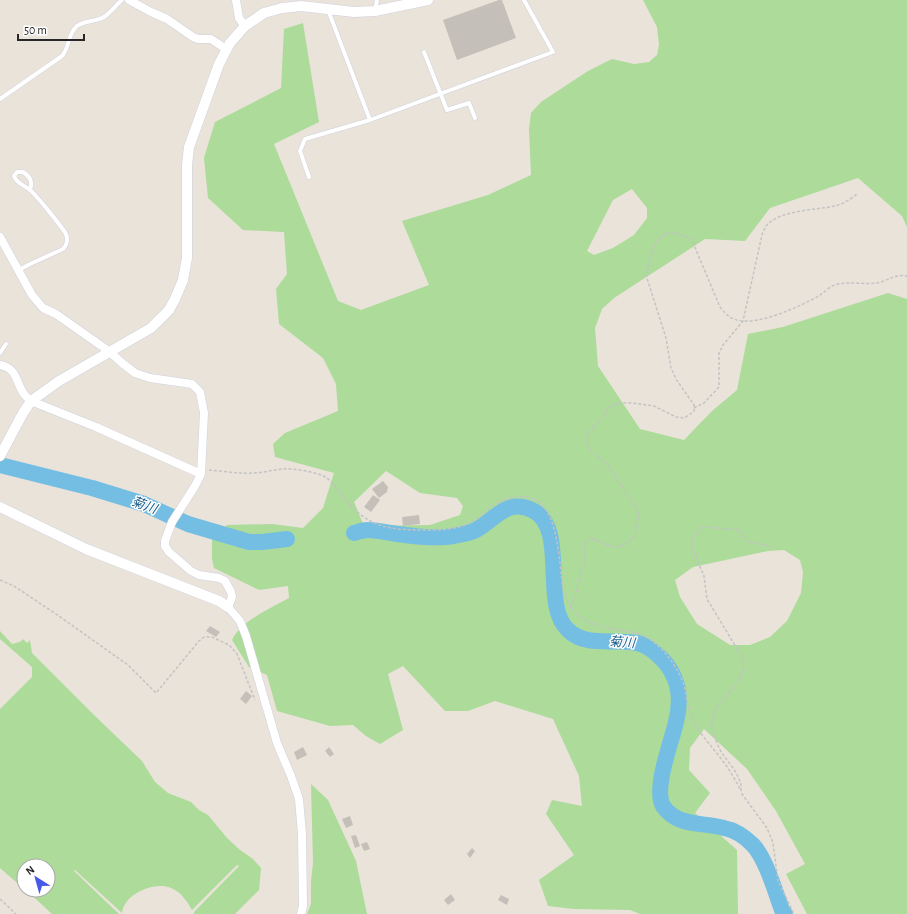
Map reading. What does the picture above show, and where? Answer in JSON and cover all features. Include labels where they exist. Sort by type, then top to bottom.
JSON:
[{"type":"street","points":[[129,0],[167,19],[193,37],[198,39],[211,39],[226,49]]},
{"type":"street","points":[[236,0],[239,18],[245,26]]},
{"type":"street","points":[[2,452],[23,413],[31,402],[59,381],[145,332],[161,319],[169,310],[180,290],[186,269],[187,165],[189,151],[226,49],[245,26],[264,13],[282,8],[301,6],[354,12],[375,11],[428,0]]},
{"type":"street","points":[[0,237],[32,295],[43,308],[56,314],[110,352],[135,372],[150,378],[192,384],[202,395],[204,413],[201,471],[195,486],[172,522],[164,541],[169,552],[191,571],[199,575],[219,578],[225,581],[232,597],[228,607]]},
{"type":"street","points":[[0,365],[8,367],[13,371],[24,394],[31,402],[96,427],[201,471]]},
{"type":"street","points":[[0,507],[86,549],[219,601],[228,607],[240,621],[246,636],[276,743],[291,776],[299,799],[302,834],[303,906],[301,914]]},
{"type":"lane","points":[[0,99],[62,56],[66,51],[70,35],[78,26],[84,22],[103,17],[122,0]]},
{"type":"lane","points":[[375,11],[377,0]]},
{"type":"lane","points":[[309,177],[300,152],[305,140],[370,120],[553,52],[524,0]]},
{"type":"lane","points":[[328,10],[370,120]]},
{"type":"lane","points":[[424,52],[447,110],[469,103],[475,118]]},
{"type":"lane","points":[[19,270],[63,249],[67,241],[66,235],[59,225],[30,190],[15,180],[14,176],[17,172],[23,172],[30,178],[30,190]]},
{"type":"lane","points":[[0,353],[6,344]]},
{"type":"path","points":[[570,606],[576,594],[579,578],[585,563],[585,542],[590,538],[613,547],[625,545],[635,536],[639,512],[607,464],[589,449],[586,443],[586,435],[602,419],[606,411],[611,406],[619,403],[654,406],[676,417],[684,418],[690,415],[694,408],[704,403],[719,388],[719,353],[723,345],[743,321],[762,235],[767,226],[778,218],[793,212],[836,206],[846,202],[857,194]]},
{"type":"path","points":[[694,408],[694,405],[676,379],[671,368],[666,338],[646,274],[652,249],[661,237],[667,234],[679,234],[691,238],[720,307],[726,315],[734,320],[743,321],[775,316],[793,310],[819,296],[834,285],[848,283],[875,283],[894,276],[907,276]]},
{"type":"path","points":[[201,471],[243,474],[284,469],[317,473],[327,477],[346,501],[366,519],[374,524],[396,528],[424,530],[457,527],[469,523],[498,501],[507,498],[522,496],[534,499],[541,504],[555,530],[563,588],[570,606],[574,612],[588,623],[644,635],[662,649],[684,685],[689,712],[693,721],[731,773],[742,794],[767,828],[773,843],[778,881],[794,914]]},
{"type":"path","points":[[740,789],[741,783],[719,748],[712,725],[712,715],[741,674],[744,664],[742,657],[707,599],[704,576],[692,545],[693,538],[701,528],[705,527],[740,530],[746,541],[772,547]]},
{"type":"path","points":[[0,580],[14,586],[128,665],[156,693],[199,641],[204,637],[212,637],[228,645],[237,654],[256,702]]},
{"type":"path","points":[[0,899],[16,914]]},
{"type":"green space","points":[[643,0],[907,0],[907,227],[902,216],[858,178],[770,208],[745,241],[705,239],[614,298],[602,309],[595,328],[598,366],[640,429],[684,440],[712,411],[737,390],[748,334],[783,327],[888,293],[907,299],[907,914],[807,914],[786,874],[805,864],[776,811],[747,769],[704,729],[690,748],[689,770],[710,793],[695,813],[737,850],[738,914],[640,914],[630,910],[574,909],[548,906],[539,880],[574,855],[546,814],[552,800],[582,806],[579,776],[553,719],[495,701],[468,711],[445,711],[403,666],[388,674],[403,730],[380,744],[366,736],[353,725],[330,726],[277,711],[267,675],[249,667],[232,640],[236,633],[249,621],[289,598],[288,586],[259,590],[214,568],[212,559],[212,540],[227,525],[272,524],[303,528],[323,508],[334,473],[275,457],[273,444],[285,433],[338,411],[336,384],[323,358],[279,324],[276,289],[287,274],[284,232],[243,230],[208,198],[204,158],[215,122],[281,88],[284,29],[303,23],[319,122],[274,144],[338,301],[361,310],[429,285],[402,221],[488,195],[531,175],[529,129],[531,113],[541,102],[588,71],[612,59],[634,64],[649,62],[657,55],[659,45],[657,27]],"holes":[[[632,189],[647,208],[647,218],[634,235],[613,248],[594,255],[587,251],[613,200]],[[386,471],[420,493],[457,498],[463,506],[460,515],[430,525],[364,526],[354,502]],[[784,550],[800,560],[803,572],[801,593],[787,621],[770,637],[750,645],[730,645],[697,624],[680,597],[675,580],[693,567],[768,551]]]},
{"type":"green space","points":[[0,631],[12,644],[20,642],[23,639],[27,643],[30,640],[32,653],[142,761],[155,782],[168,793],[191,802],[199,810],[208,815],[227,838],[253,859],[261,868],[259,890],[235,914],[194,914],[195,911],[239,866],[237,865],[192,910],[186,900],[178,892],[164,886],[156,886],[134,895],[124,906],[122,913],[75,870],[74,871],[119,914],[52,914],[35,898],[56,898],[56,858],[16,858],[16,882],[0,868],[0,709],[32,677],[32,667],[0,639]]},
{"type":"green space","points":[[311,784],[328,800],[356,861],[367,914],[307,914],[311,904],[313,863]]},
{"type":"building","points":[[502,0],[516,38],[457,60],[443,20]]},
{"type":"building","points":[[383,481],[388,487],[387,492],[379,498],[372,489]]},
{"type":"building","points":[[373,495],[380,500],[371,512],[364,507]]},
{"type":"building","points":[[419,515],[420,524],[403,526],[402,517]]},
{"type":"building","points":[[210,626],[220,632],[216,637],[206,631]]},
{"type":"building","points":[[246,691],[252,696],[246,704],[240,699]]},
{"type":"building","points":[[303,747],[307,755],[297,760],[294,752]]},
{"type":"building","points":[[329,747],[334,754],[330,757],[325,751]]},
{"type":"building","points":[[350,816],[353,825],[346,828],[342,819]]},
{"type":"building","points":[[356,835],[360,846],[355,848],[351,836]]},
{"type":"building","points":[[367,842],[370,849],[364,851],[361,844]]},
{"type":"building","points":[[472,848],[475,851],[470,858],[467,854]]},
{"type":"building","points":[[451,894],[455,900],[448,905],[444,900]]},
{"type":"building","points":[[501,895],[509,899],[507,905],[498,900]]},
{"type":"waterway","name":"菊川","points":[[0,465],[92,488],[144,504],[188,524],[249,542],[287,539]]},
{"type":"waterway","name":"菊川","points":[[354,533],[364,530],[371,530],[424,537],[450,536],[476,530],[501,512],[508,508],[515,507],[523,507],[532,510],[543,519],[549,532],[552,549],[556,603],[560,618],[568,630],[576,636],[593,641],[632,642],[641,644],[652,650],[662,659],[669,668],[677,685],[679,699],[676,722],[664,764],[660,788],[663,806],[669,813],[683,821],[728,829],[750,842],[762,858],[782,910],[785,914]]}]
